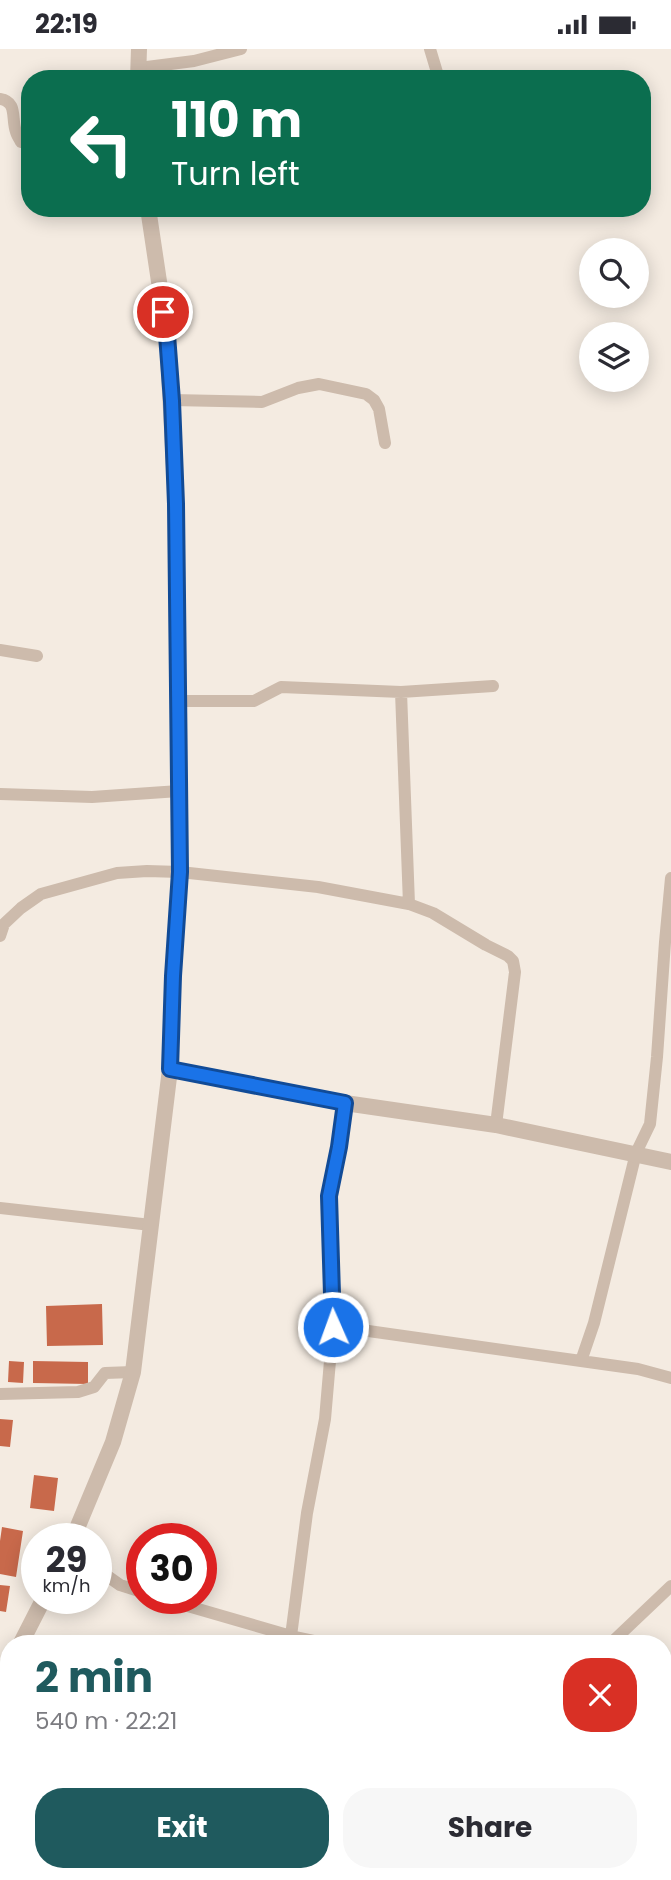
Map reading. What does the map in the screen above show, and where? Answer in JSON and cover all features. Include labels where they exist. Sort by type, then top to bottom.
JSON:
[{"type":"street","points":[[139,49],[139,70]]},
{"type":"street","points":[[156,70],[241,49]]},
{"type":"street","points":[[430,49],[436,70]]},
{"type":"street","points":[[0,99],[7,100],[13,106],[16,133],[21,142]]},
{"type":"street","points":[[79,1523],[113,1442],[133,1372],[170,1069],[173,965],[180,872],[176,504],[167,335],[149,217]]},
{"type":"street","points":[[172,401],[262,402],[298,388],[319,384],[366,394],[374,400],[379,409],[385,443]]},
{"type":"street","points":[[0,650],[37,656]]},
{"type":"street","points":[[178,701],[254,701],[281,687],[401,692],[493,687]]},
{"type":"street","points":[[401,692],[408,904]]},
{"type":"street","points":[[0,795],[92,797],[179,791]]},
{"type":"street","points":[[0,936],[4,924],[41,894],[117,873],[147,871],[318,887],[408,904],[433,913],[509,956],[513,961],[515,972],[496,1125]]},
{"type":"street","points":[[581,1361],[594,1323],[636,1153],[650,1124],[671,878]]},
{"type":"street","points":[[170,1069],[345,1103],[496,1125],[671,1162]]},
{"type":"street","points":[[291,1635],[307,1513],[324,1419],[333,1327],[329,1196],[345,1103]]},
{"type":"street","points":[[0,1208],[151,1225]]},
{"type":"street","points":[[333,1327],[638,1369],[671,1378]]},
{"type":"street","points":[[0,1394],[78,1392],[94,1387],[105,1373],[133,1372]]},
{"type":"street","points":[[619,1635],[671,1586]]},
{"type":"street","points":[[25,1635],[36,1614]]},
{"type":"street","points":[[215,1614],[288,1635]]},
{"type":"building","points":[[102,1304],[103,1345],[47,1346],[46,1306]]},
{"type":"building","points":[[9,1361],[24,1362],[23,1383],[8,1382]]},
{"type":"building","points":[[33,1361],[88,1362],[88,1384],[33,1383]]},
{"type":"building","points":[[0,1419],[13,1420],[10,1447],[0,1446]]},
{"type":"building","points":[[34,1475],[58,1478],[54,1511],[30,1508]]},
{"type":"building","points":[[2,1527],[21,1531],[16,1577],[0,1574]]},
{"type":"building","points":[[0,1585],[10,1586],[6,1612],[0,1611]]},
{"type":"route","points":[[163,312],[172,401],[176,504],[180,872],[170,1069],[345,1103],[329,1196],[333,1327]]}]
